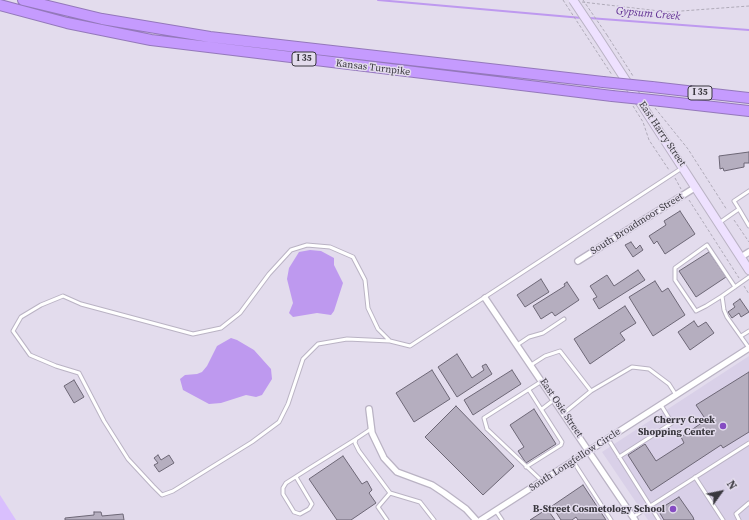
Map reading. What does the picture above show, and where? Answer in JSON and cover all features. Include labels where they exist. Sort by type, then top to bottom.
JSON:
[{"type":"highway","name":"Kansas Turnpike","points":[[23,0],[102,19],[195,35],[749,98]]},
{"type":"highway","name":"Kansas Turnpike","points":[[0,5],[68,23],[151,40],[612,96],[657,104],[749,111]]},
{"type":"main road","name":"East Harry Street","points":[[576,1],[596,36],[684,167],[748,268]]},
{"type":"street","name":"South Broadmoor Street","points":[[578,261],[696,187]]},
{"type":"street","points":[[741,257],[749,252]]},
{"type":"street","name":"East Osie Street","points":[[485,298],[590,451],[633,519]]},
{"type":"street","name":"South Longfellow Circle","points":[[481,520],[749,348]]},
{"type":"street","points":[[369,409],[371,429],[384,458],[397,472],[432,485],[466,509],[476,520]]},
{"type":"lane","points":[[390,341],[378,329],[368,308],[365,280],[353,257],[330,246],[307,245],[291,250],[269,274],[240,313],[221,328],[193,334],[82,304],[63,296],[41,305],[21,318],[13,331],[30,355],[78,373],[104,422],[128,459],[162,494],[173,491],[252,442],[279,422],[288,404],[303,359],[318,344],[347,339],[390,341],[410,346],[684,167]]},
{"type":"lane","points":[[749,191],[734,201],[738,210],[749,226]]},
{"type":"lane","points":[[719,223],[738,210]]},
{"type":"lane","points":[[735,287],[706,244],[675,268],[675,280],[696,311],[722,296],[735,287],[749,277]]},
{"type":"lane","points":[[722,296],[724,310],[749,348]]},
{"type":"lane","points":[[517,345],[529,337],[543,333],[564,319]]},
{"type":"lane","points":[[741,336],[749,331]]},
{"type":"lane","points":[[531,365],[545,356],[560,351],[591,392]]},
{"type":"lane","points":[[564,413],[591,392],[632,366],[649,369],[669,384],[676,395]]},
{"type":"lane","points":[[542,381],[484,418],[487,429],[542,481]]},
{"type":"lane","points":[[526,467],[561,445],[562,442],[542,408],[527,391]]},
{"type":"lane","points":[[542,408],[555,399]]},
{"type":"lane","points":[[619,457],[672,423],[661,405]]},
{"type":"lane","points":[[296,477],[312,504],[310,509],[300,514],[294,512],[283,494],[283,488],[286,483],[371,429]]},
{"type":"lane","points":[[356,439],[355,443],[359,451],[390,493],[420,502],[434,520]]},
{"type":"lane","points":[[608,439],[659,520]]},
{"type":"lane","points":[[633,519],[650,506],[749,444]]},
{"type":"lane","points":[[573,461],[611,520]]},
{"type":"lane","points":[[695,477],[723,520]]},
{"type":"lane","points":[[387,520],[378,507],[390,493]]},
{"type":"lane","points":[[739,520],[736,514],[749,503]]},
{"type":"lane","points":[[496,511],[502,520]]},
{"type":"path","points":[[563,0],[613,76]]},
{"type":"path","points":[[583,0],[633,76]]},
{"type":"path","points":[[576,1],[668,12],[749,6]]},
{"type":"path","points":[[630,102],[643,122],[648,140],[685,194],[749,294]]},
{"type":"path","points":[[657,104],[749,242]]},
{"type":"shaded area","points":[[310,250],[321,251],[334,258],[334,265],[343,283],[334,311],[331,315],[317,313],[293,317],[289,313],[293,303],[287,279],[289,268],[299,252]]},
{"type":"shaded area","points":[[231,338],[254,350],[271,369],[272,379],[262,395],[256,397],[246,395],[221,403],[209,404],[183,390],[180,379],[185,375],[202,372],[207,366],[217,346]]},
{"type":"shaded area","points":[[749,356],[749,520],[648,520],[602,452]]},
{"type":"shaded area","points":[[0,495],[16,520],[0,520]]},
{"type":"building","points":[[749,152],[749,163],[744,163],[744,167],[724,171],[723,168],[720,169],[719,156]]},
{"type":"building","points":[[680,211],[695,234],[665,254],[657,241],[654,244],[649,236],[666,225],[664,221]]},
{"type":"building","points":[[631,242],[636,249],[640,245],[643,250],[633,257],[625,245]]},
{"type":"building","points":[[709,252],[726,277],[696,297],[679,271]]},
{"type":"building","points":[[638,270],[645,280],[599,309],[593,299],[597,297],[590,286],[607,275],[614,286]]},
{"type":"building","points":[[541,279],[549,292],[525,307],[517,295]]},
{"type":"building","points":[[655,281],[662,292],[668,288],[685,315],[653,336],[629,297]]},
{"type":"building","points":[[567,282],[579,300],[555,316],[552,312],[541,319],[533,306],[565,286],[564,284]]},
{"type":"building","points":[[740,299],[749,312],[741,317],[739,313],[732,318],[728,312],[735,307],[733,304]]},
{"type":"building","points":[[625,306],[636,323],[620,333],[625,340],[590,364],[574,339]]},
{"type":"building","points":[[694,321],[698,327],[706,322],[714,333],[690,350],[678,332]]},
{"type":"building","points":[[457,354],[472,378],[484,370],[482,366],[486,364],[492,374],[457,397],[438,367]]},
{"type":"building","points":[[432,370],[450,399],[414,422],[396,393]]},
{"type":"building","points":[[512,370],[521,384],[473,415],[464,400]]},
{"type":"building","name":"Cherry Creek Shopping Center","points":[[749,372],[749,432],[723,448],[721,445],[651,491],[628,455],[645,444],[656,461],[684,443],[681,437],[706,420],[696,405]]},
{"type":"building","points":[[74,380],[84,397],[74,403],[64,386]]},
{"type":"building","points":[[456,406],[514,466],[483,495],[425,437]]},
{"type":"building","points":[[534,409],[556,444],[526,463],[518,451],[524,447],[510,425]]},
{"type":"building","points":[[158,455],[161,460],[169,455],[174,463],[159,472],[154,465],[158,463],[154,458]]},
{"type":"building","points":[[343,456],[362,484],[367,481],[372,490],[369,493],[376,503],[351,520],[337,520],[309,479]]},
{"type":"building","points":[[583,485],[606,520],[578,520],[576,517],[572,520],[561,520],[552,506]]},
{"type":"building","points":[[679,497],[694,520],[664,520],[658,510]]},
{"type":"building","points":[[547,509],[555,520],[530,520]]},
{"type":"building","points":[[94,512],[101,512],[102,516],[123,514],[124,520],[65,520],[65,518],[94,515]]},
{"type":"waterway","name":"Gypsum Creek","points":[[378,0],[582,18]]},
{"type":"waterway","name":"Gypsum Creek","points":[[589,18],[749,30]]},
{"type":"place","name":"Cherry Creek Shopping Center","points":[[723,426]]},
{"type":"place","name":"B-Street Cosmetology School","points":[[673,509]]}]
